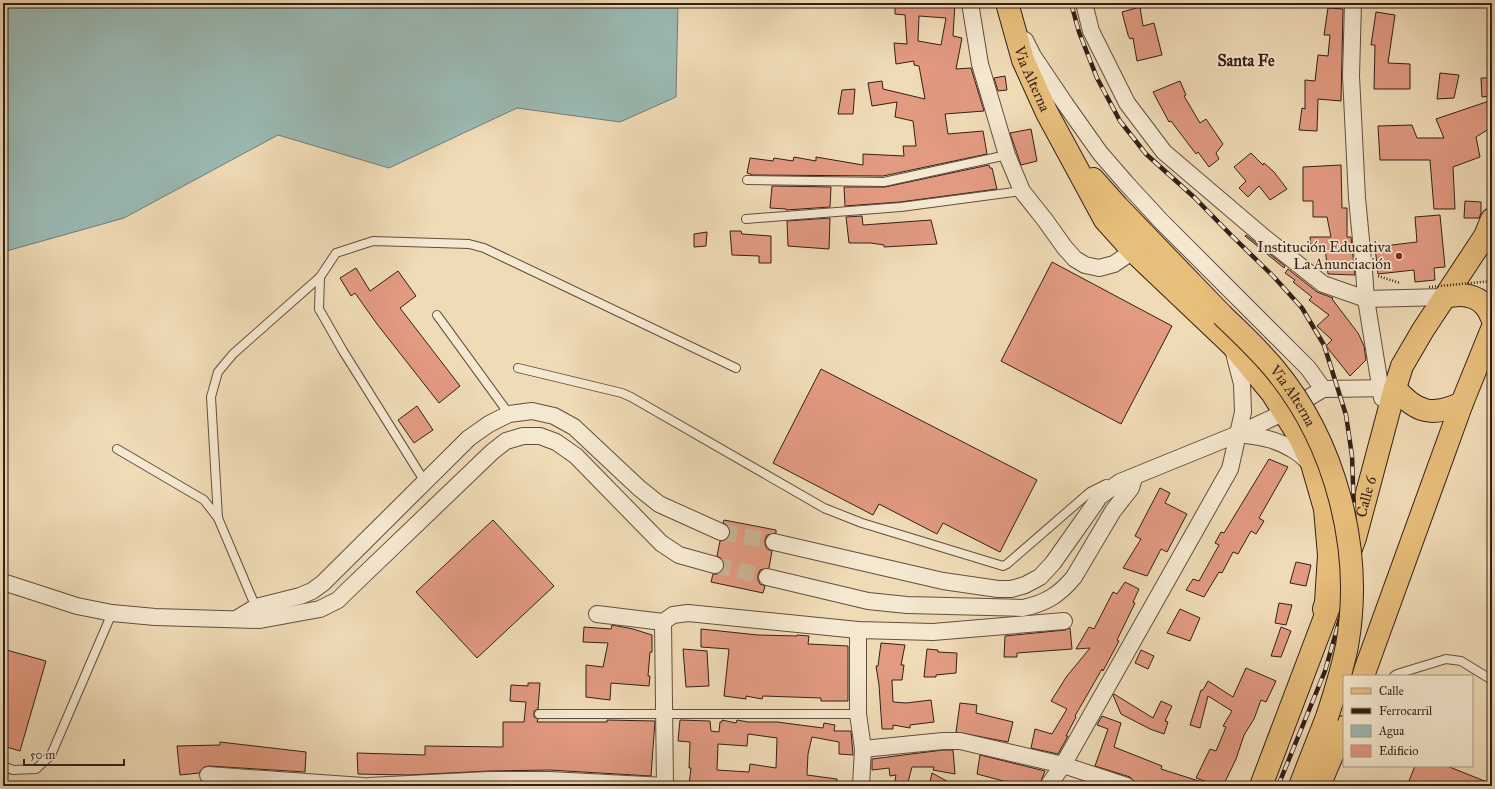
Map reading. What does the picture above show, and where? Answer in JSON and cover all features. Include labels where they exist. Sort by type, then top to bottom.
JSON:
[{"type":"main road","name":"Via Alterna","points":[[1007,3],[1023,60],[1047,113],[1105,220],[1133,251],[1232,346],[1259,377],[1285,412],[1300,438],[1312,464],[1325,509],[1329,556],[1326,602],[1314,647]]},
{"type":"main road","name":"Via Alterna","points":[[1067,150],[1118,207],[1222,315],[1249,340],[1274,368],[1295,398],[1314,430],[1326,456],[1340,498],[1347,534],[1351,571],[1351,608],[1347,645],[1339,682],[1339,728]]},
{"type":"main road","name":"Calle 6","points":[[1261,786],[1355,538],[1386,420],[1387,388],[1423,330],[1437,292],[1485,236],[1492,219]]},
{"type":"main road","points":[[1437,292],[1470,296],[1481,302],[1490,311],[1492,318]]},
{"type":"main road","points":[[1363,675],[1462,403],[1492,328]]},
{"type":"main road","points":[[1387,388],[1418,408],[1433,411],[1448,409],[1462,403]]},
{"type":"main road","points":[[1300,786],[1339,728]]},
{"type":"main road","points":[[1320,786],[1339,728]]},
{"type":"street","points":[[970,3],[980,64],[1007,155],[1022,191],[1065,248],[1075,259],[1085,265],[1099,268],[1114,264],[1133,251]]},
{"type":"street","points":[[1007,3],[1033,56],[1100,153],[1126,184],[1161,221],[1308,368],[1323,389]]},
{"type":"street","points":[[1084,3],[1091,30],[1127,103],[1164,152],[1265,238],[1323,284],[1366,299],[1437,292]]},
{"type":"street","points":[[774,542],[943,581],[998,589],[1011,589],[1025,585],[1040,577],[1053,563],[1099,497],[1120,482],[1134,478],[1238,434],[1285,412],[1323,389],[1387,388],[1366,299],[1357,198],[1352,84],[1353,3]]},
{"type":"street","points":[[1048,786],[1062,765],[1230,469],[1243,412],[1242,391],[1232,346]]},
{"type":"street","points":[[258,614],[312,591],[323,583],[469,438],[489,424],[509,414],[532,411],[554,416],[567,423],[574,427],[639,488],[659,504],[721,532]]},
{"type":"street","points":[[1238,434],[1257,436],[1280,443],[1292,449],[1312,464]]},
{"type":"street","points":[[3,582],[77,606],[112,613],[156,617],[236,619],[258,614],[320,609],[338,600],[492,452],[506,441],[523,436],[540,436],[556,442],[576,456],[661,543],[679,555],[715,565]]},
{"type":"street","points":[[767,577],[868,601],[884,603],[1023,608],[1040,604],[1066,587],[1074,577],[1113,511],[1131,488],[1134,478]]},
{"type":"street","points":[[597,614],[663,622],[673,615],[688,613],[858,630],[932,632],[1064,621]]},
{"type":"street","points":[[369,786],[549,780],[666,786],[663,622]]},
{"type":"street","points":[[858,630],[858,714],[863,749],[861,786]]},
{"type":"street","points":[[863,749],[944,741],[960,741],[1062,765],[1127,786]]},
{"type":"street","points":[[208,775],[363,786]]},
{"type":"lane","points":[[747,180],[884,182],[1007,155]]},
{"type":"lane","points":[[746,219],[902,207],[1022,191]]},
{"type":"lane","points":[[218,518],[211,396],[218,372],[233,354],[320,277],[336,253],[373,241],[469,244],[484,248],[736,368]]},
{"type":"lane","points":[[320,277],[319,309],[343,351],[425,482]]},
{"type":"lane","points":[[437,315],[509,414]]},
{"type":"lane","points":[[518,368],[622,393],[824,508],[862,523],[1003,566],[1090,492],[1116,479],[1134,478]]},
{"type":"lane","points":[[117,449],[204,500],[218,518],[258,614]]},
{"type":"lane","points":[[3,766],[13,770],[36,769],[51,755],[112,613]]},
{"type":"lane","points":[[1396,675],[1446,659],[1461,661],[1492,680]]},
{"type":"lane","points":[[539,714],[858,714]]},
{"type":"path","points":[[1364,271],[1406,286]]},
{"type":"path","points":[[1437,292],[1492,281]]},
{"type":"water","points":[[3,3],[678,3],[676,97],[620,122],[517,108],[389,168],[278,135],[124,218],[3,252]]},
{"type":"building","points":[[895,3],[955,3],[953,36],[962,38],[956,69],[971,68],[984,111],[945,114],[948,134],[983,131],[987,154],[883,176],[753,175],[747,173],[750,158],[773,161],[774,158],[793,161],[794,157],[816,161],[816,157],[863,165],[863,154],[904,156],[903,146],[916,146],[913,121],[895,117],[897,102],[872,106],[868,83],[882,81],[883,89],[925,99],[919,66],[914,65],[914,61],[896,64],[894,43],[907,44],[905,15],[895,14]],"holes":[[[919,16],[946,18],[941,45],[918,41]]]},
{"type":"building","points":[[1140,7],[1143,26],[1154,23],[1162,55],[1137,61],[1133,38],[1130,39],[1128,35],[1122,12]]},
{"type":"building","points":[[1328,8],[1343,9],[1341,101],[1318,99],[1317,131],[1299,130],[1302,108],[1305,109],[1305,80],[1315,81],[1318,55],[1328,56],[1330,35],[1324,35]]},
{"type":"building","points":[[1376,12],[1395,15],[1388,63],[1410,64],[1410,89],[1374,89],[1375,45],[1371,45]]},
{"type":"building","points":[[1440,73],[1459,75],[1454,98],[1437,99]]},
{"type":"building","points":[[1005,76],[1007,90],[998,91],[994,78]]},
{"type":"building","points":[[1481,78],[1492,78],[1492,96],[1482,97]]},
{"type":"building","points":[[1180,81],[1186,95],[1184,96],[1200,123],[1206,119],[1223,144],[1216,153],[1219,159],[1209,167],[1198,152],[1196,154],[1171,121],[1169,122],[1153,92]]},
{"type":"building","points":[[855,89],[853,114],[838,114],[842,90]]},
{"type":"building","points":[[1492,100],[1492,127],[1476,137],[1480,157],[1453,167],[1455,209],[1434,209],[1430,160],[1380,160],[1378,126],[1412,125],[1417,138],[1444,138],[1436,119]]},
{"type":"building","points":[[1031,129],[1037,161],[1021,165],[1010,133]]},
{"type":"building","points":[[1251,153],[1263,165],[1264,163],[1274,172],[1287,189],[1270,200],[1259,186],[1248,197],[1239,188],[1246,181],[1234,167]]},
{"type":"building","points":[[989,165],[990,168],[992,168],[997,189],[900,202],[845,206],[844,187],[885,187]]},
{"type":"building","points":[[1341,165],[1342,208],[1347,208],[1347,237],[1351,237],[1355,275],[1328,274],[1325,247],[1311,247],[1310,237],[1331,237],[1327,217],[1313,217],[1313,201],[1303,201],[1303,167]]},
{"type":"building","points":[[772,186],[831,187],[830,207],[786,210],[770,208]]},
{"type":"building","points":[[1465,201],[1481,202],[1481,213],[1479,218],[1464,218]]},
{"type":"building","points":[[1440,215],[1445,267],[1434,268],[1435,280],[1415,282],[1414,270],[1378,274],[1375,247],[1417,242],[1415,217]]},
{"type":"building","points":[[862,216],[863,225],[931,220],[937,244],[884,247],[884,245],[871,243],[849,243],[846,217]]},
{"type":"building","points":[[830,218],[829,249],[788,246],[787,221]]},
{"type":"building","points":[[730,231],[741,231],[742,234],[771,236],[771,263],[759,263],[759,256],[732,255]]},
{"type":"building","points":[[707,232],[706,246],[694,247],[694,234]]},
{"type":"building","points":[[1246,235],[1285,266],[1284,268],[1245,236]]},
{"type":"building","points":[[1052,262],[1172,326],[1121,424],[1001,361]]},
{"type":"building","points":[[356,268],[370,291],[398,271],[416,296],[400,308],[460,386],[439,403],[377,324],[355,293],[351,296],[340,278]]},
{"type":"building","points":[[1288,269],[1317,292],[1333,298],[1332,299],[1358,333],[1364,346],[1366,360],[1350,376],[1326,346],[1332,340],[1317,326],[1329,315],[1309,300],[1312,297],[1293,282],[1295,280],[1285,273]]},
{"type":"building","points":[[821,369],[1037,480],[1000,552],[943,523],[937,534],[879,504],[873,515],[773,463]]},
{"type":"building","points":[[417,406],[433,430],[414,443],[398,420]]},
{"type":"building","points":[[1269,459],[1288,467],[1259,518],[1264,521],[1256,534],[1251,531],[1238,554],[1233,552],[1222,573],[1219,572],[1204,597],[1186,590],[1193,579],[1199,581],[1219,545],[1215,543],[1221,532],[1224,533]]},
{"type":"building","points":[[1160,488],[1170,493],[1165,503],[1187,514],[1167,552],[1161,549],[1147,576],[1123,568],[1141,539],[1135,536]]},
{"type":"building","points":[[493,520],[554,586],[477,658],[416,592]]},
{"type":"building","points":[[724,520],[776,530],[776,533],[767,535],[765,540],[767,549],[772,551],[769,568],[760,570],[758,575],[760,584],[765,586],[763,593],[711,582],[713,574],[721,572],[724,567],[722,559],[717,556],[720,541],[726,540],[730,536],[728,526],[723,523]]},
{"type":"building","points":[[1296,562],[1311,565],[1306,586],[1290,583]]},
{"type":"building","points":[[1125,582],[1139,589],[1133,602],[1135,603],[1117,640],[1119,641],[1103,671],[1102,669],[1075,716],[1076,717],[1066,736],[1068,736],[1058,754],[1031,748],[1035,729],[1052,734],[1067,709],[1051,701],[1067,676],[1090,648],[1076,649],[1089,627],[1094,629],[1113,592],[1117,594]]},
{"type":"building","points":[[1279,603],[1292,605],[1286,625],[1275,623]]},
{"type":"building","points":[[1180,609],[1200,618],[1190,641],[1167,633]]},
{"type":"building","points":[[612,625],[633,629],[652,635],[652,652],[650,652],[648,676],[650,676],[649,686],[611,683],[610,700],[586,697],[586,665],[603,667],[608,643],[583,642],[584,627],[611,629]]},
{"type":"building","points":[[1281,627],[1291,631],[1281,657],[1271,656]]},
{"type":"building","points":[[1070,628],[1072,649],[1017,653],[1017,657],[1004,657],[1005,636],[1065,630]]},
{"type":"building","points":[[701,629],[758,635],[809,636],[808,644],[848,646],[848,701],[821,701],[821,698],[763,696],[762,699],[746,696],[746,699],[724,696],[729,649],[701,647]]},
{"type":"building","points":[[881,643],[905,645],[901,665],[904,665],[902,680],[892,680],[893,702],[906,703],[931,700],[934,722],[910,725],[910,728],[893,725],[893,729],[882,729],[876,666],[878,666]]},
{"type":"building","points":[[3,649],[46,661],[20,751],[3,746]]},
{"type":"building","points":[[683,649],[707,651],[709,686],[686,687]]},
{"type":"building","points":[[927,649],[938,650],[938,652],[957,653],[956,673],[936,675],[936,677],[924,677]]},
{"type":"building","points":[[1141,650],[1154,656],[1148,669],[1135,663]]},
{"type":"building","points":[[1246,668],[1276,681],[1266,702],[1261,700],[1254,719],[1244,735],[1236,759],[1223,786],[1218,786],[1196,778],[1210,749],[1216,751],[1226,727],[1223,726],[1232,711],[1208,696],[1200,728],[1190,725],[1201,690],[1203,690],[1208,681],[1233,697]]},
{"type":"building","points":[[528,683],[540,683],[538,709],[534,711],[534,717],[538,719],[537,722],[607,722],[607,720],[655,721],[651,776],[549,770],[408,775],[358,774],[357,753],[425,755],[425,746],[503,747],[503,722],[524,722],[526,702],[510,701],[511,685],[528,686]]},
{"type":"building","points":[[1114,694],[1153,718],[1161,701],[1172,706],[1165,721],[1168,722],[1164,734],[1150,729],[1121,714],[1113,695]]},
{"type":"building","points":[[960,703],[977,705],[976,713],[1013,722],[1008,742],[956,732]]},
{"type":"building","points":[[1102,716],[1121,723],[1114,747],[1162,766],[1161,769],[1205,783],[1205,786],[1148,786],[1135,782],[1130,777],[1095,766],[1108,729],[1097,725]]},
{"type":"building","points":[[680,720],[710,721],[711,731],[719,732],[720,722],[722,722],[722,720],[736,723],[737,720],[748,722],[777,722],[823,728],[824,723],[835,725],[834,731],[851,731],[853,755],[839,754],[839,742],[812,737],[808,754],[807,775],[837,779],[836,786],[689,785],[691,768],[689,768],[690,742],[678,741]],"holes":[[[748,734],[777,738],[776,768],[750,764],[749,772],[717,770],[718,744],[747,746]]]},
{"type":"building","points":[[220,742],[306,752],[305,772],[209,766],[204,767],[199,773],[180,775],[177,746],[220,745]]},
{"type":"building","points":[[953,750],[955,774],[933,770],[934,767],[912,767],[907,786],[894,786],[896,775],[890,776],[889,768],[872,770],[872,759]]},
{"type":"building","points":[[980,755],[1045,771],[1039,786],[1022,786],[977,774]]},
{"type":"building","points":[[1415,767],[1450,767],[1492,784],[1492,786],[1407,786]]},
{"type":"building","points":[[932,773],[956,786],[929,786]]},
{"type":"tunnel","points":[[721,532],[774,542]]},
{"type":"tunnel","points":[[715,565],[767,577]]},
{"type":"railway","points":[[1071,3],[1079,32],[1097,78],[1120,121],[1146,154],[1195,198],[1273,276],[1302,308],[1324,345],[1346,415],[1352,456],[1355,538],[1344,604],[1325,671],[1278,786]]},
{"type":"place","name":"Institución Educativa La Anunciación","points":[[1399,256]]},
{"type":"district","name":"Santa Fe","points":[[1246,60]]}]
